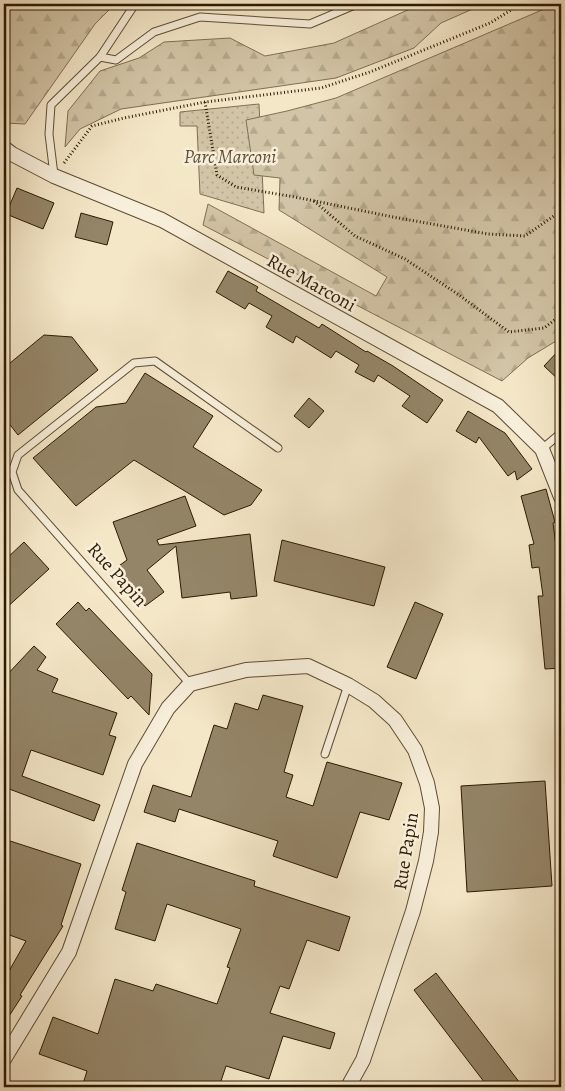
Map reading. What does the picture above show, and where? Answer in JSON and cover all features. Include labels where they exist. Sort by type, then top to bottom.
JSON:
[{"type":"street","name":"Rue Marconi","points":[[7,155],[162,220],[498,406],[542,450],[561,497]]},
{"type":"street","name":"Rue Papin","points":[[190,684],[246,670],[308,666],[348,684],[374,701],[395,720],[415,750],[427,783],[432,808],[431,832],[426,861],[413,912],[363,1060],[348,1087]]},
{"type":"street","points":[[4,1058],[70,952],[135,764],[168,708],[190,684]]},
{"type":"lane","points":[[54,176],[49,134],[51,105],[100,57],[135,4]]},
{"type":"lane","points":[[100,57],[116,60],[154,32],[200,16],[310,24],[357,4]]},
{"type":"lane","name":"Rue Papin","points":[[190,684],[18,490],[12,472],[18,455],[134,363],[155,362],[278,448]]},
{"type":"lane","points":[[542,450],[561,433]]},
{"type":"lane","points":[[325,754],[348,684]]},
{"type":"path","points":[[54,176],[92,126],[205,102],[321,88],[370,72],[490,23],[520,4]]},
{"type":"path","points":[[205,102],[217,175],[236,187],[393,218],[488,234],[525,236],[561,211]]},
{"type":"path","points":[[313,201],[355,236],[405,259],[510,332],[544,328],[561,315]]},
{"type":"green space","points":[[4,4],[115,4],[95,24],[25,124],[4,123]]},
{"type":"green space","points":[[421,4],[484,4],[441,23],[414,48],[336,78],[121,109],[80,129],[65,147],[68,111],[100,71],[139,58],[164,42],[230,38],[265,56],[334,43]]},
{"type":"green space","points":[[556,4],[561,4],[561,338],[528,358],[502,381],[203,225],[208,204],[376,296],[387,277],[279,210],[280,178],[254,175],[246,120],[336,98]]},
{"type":"green space","name":"Parc Marconi","points":[[259,104],[264,213],[200,194],[197,126],[180,126],[180,112]]},
{"type":"building","points":[[17,188],[54,203],[43,229],[6,214]]},
{"type":"building","points":[[81,213],[113,222],[107,245],[75,237]]},
{"type":"building","points":[[228,271],[258,287],[256,291],[319,328],[322,324],[366,352],[393,366],[443,400],[427,423],[402,406],[410,396],[378,375],[374,382],[355,372],[359,365],[336,351],[331,358],[296,336],[293,343],[266,327],[272,316],[249,303],[245,309],[216,292]]},
{"type":"building","points":[[44,335],[72,337],[98,370],[18,435],[4,417],[4,368]]},
{"type":"building","points":[[561,348],[561,382],[544,366]]},
{"type":"building","points":[[145,373],[213,416],[193,447],[262,490],[251,505],[224,515],[134,460],[76,506],[33,458],[96,407],[126,403]]},
{"type":"building","points":[[309,398],[324,411],[309,428],[294,416]]},
{"type":"building","points":[[468,411],[505,433],[532,469],[517,480],[515,471],[508,476],[479,437],[476,443],[456,431]]},
{"type":"building","points":[[546,489],[555,522],[553,523],[559,569],[561,668],[545,669],[538,596],[543,596],[539,567],[532,568],[529,545],[534,544],[521,496]]},
{"type":"building","points":[[185,496],[196,526],[157,540],[159,545],[250,534],[257,596],[231,599],[230,592],[182,598],[176,546],[147,570],[164,592],[145,606],[116,568],[127,560],[113,522]]},
{"type":"building","points":[[282,540],[385,567],[374,606],[274,581]]},
{"type":"building","points":[[24,542],[49,569],[4,610],[4,561]]},
{"type":"building","points":[[78,602],[86,611],[89,608],[152,674],[149,715],[131,696],[128,699],[56,624]]},
{"type":"building","points":[[415,602],[443,614],[416,679],[387,667]]},
{"type":"building","points":[[34,646],[46,657],[37,670],[58,679],[52,692],[117,713],[109,735],[116,737],[103,775],[31,750],[22,776],[100,805],[94,821],[4,787],[4,678]]},
{"type":"building","points":[[263,695],[303,706],[284,772],[293,775],[286,797],[313,806],[327,762],[402,783],[389,820],[360,812],[337,878],[273,856],[278,841],[179,809],[175,822],[144,812],[153,785],[191,797],[214,725],[227,729],[235,703],[258,710]]},
{"type":"building","points":[[545,781],[552,886],[467,892],[461,786]]},
{"type":"building","points":[[4,839],[81,864],[61,925],[63,926],[4,1024],[4,980],[26,941],[4,933]]},
{"type":"building","points":[[137,843],[255,881],[254,886],[350,917],[339,951],[307,940],[289,989],[280,986],[270,1013],[335,1033],[330,1049],[283,1036],[269,1079],[226,1066],[219,1087],[82,1087],[87,1071],[39,1054],[53,1017],[98,1034],[115,979],[153,991],[156,984],[217,1004],[230,968],[227,967],[241,929],[167,904],[155,941],[115,929],[126,892],[122,890]]},
{"type":"building","points":[[436,973],[523,1087],[488,1087],[414,990]]}]
